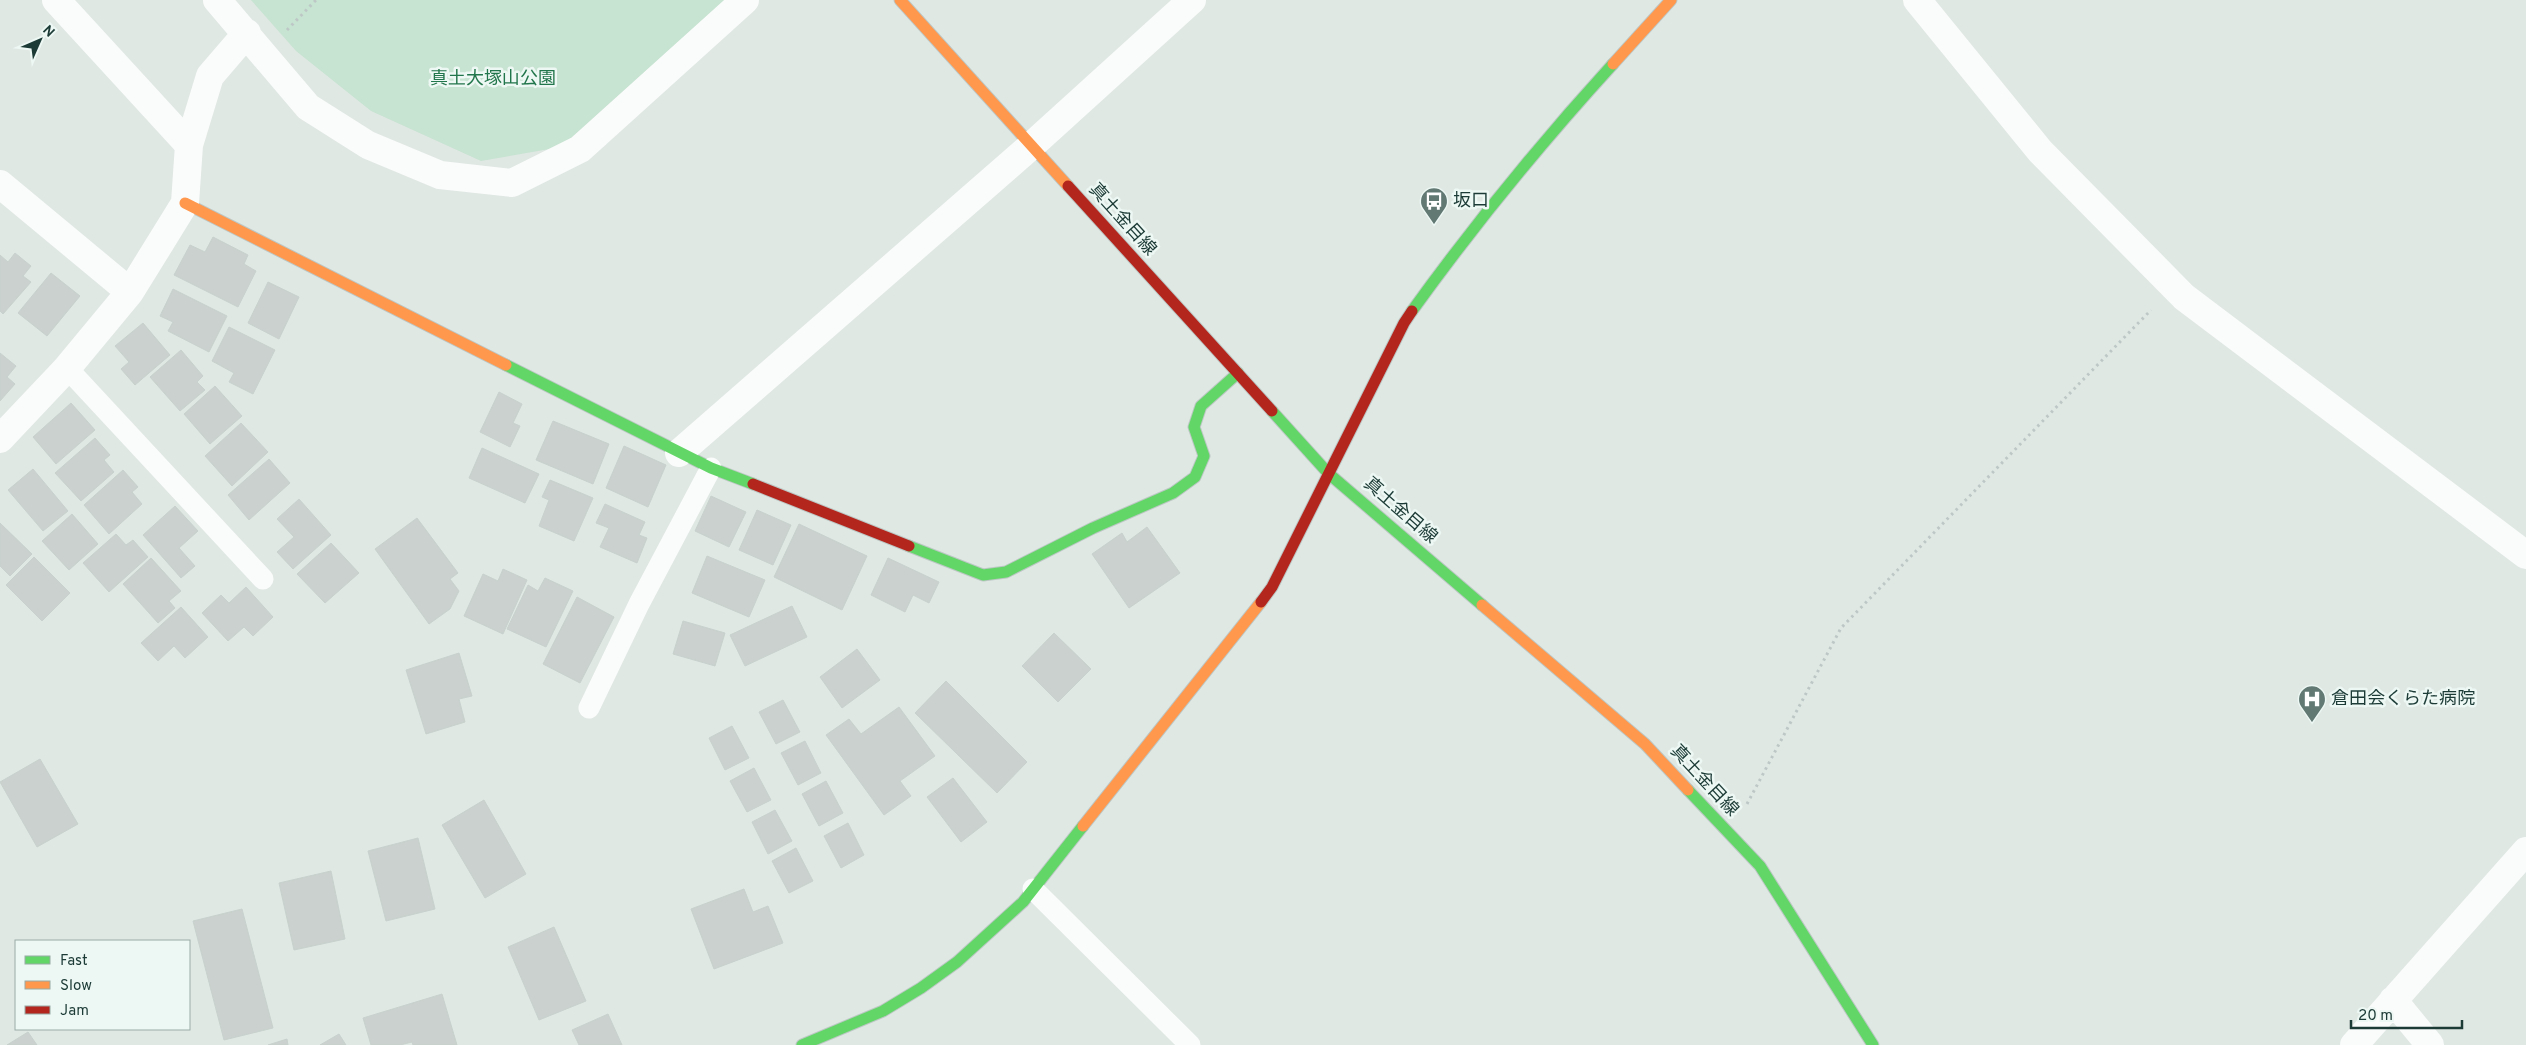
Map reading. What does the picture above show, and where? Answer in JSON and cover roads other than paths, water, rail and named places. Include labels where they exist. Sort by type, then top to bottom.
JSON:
[{"type":"street","points":[[56,0],[189,145]]},
{"type":"street","points":[[217,0],[308,107],[368,145],[440,175],[512,183],[580,149],[745,0]]},
{"type":"street","name":"真土金目線","points":[[900,0],[1328,473],[1645,744],[1760,866],[1873,1045]]},
{"type":"street","points":[[679,452],[1031,146],[1192,0]]},
{"type":"street","points":[[802,1045],[882,1012],[943,975],[994,931],[1033,889],[1218,658],[1272,587],[1404,323],[1461,243],[1554,128],[1671,0]]},
{"type":"street","points":[[1917,0],[2040,151],[2184,297],[2526,555]]},
{"type":"street","points":[[0,439],[67,368],[130,292],[185,203],[189,145],[210,76],[247,33]]},
{"type":"street","points":[[0,184],[130,292]]},
{"type":"street","points":[[185,203],[711,468],[983,575],[1006,572],[1092,528],[1173,493],[1194,477],[1204,456],[1194,426],[1201,406],[1238,373]]},
{"type":"street","points":[[2354,1045],[2526,851]]},
{"type":"street","points":[[2393,1000],[2430,1045]]},
{"type":"lane","points":[[67,368],[263,579]]},
{"type":"lane","points":[[589,708],[639,604],[711,468]]},
{"type":"lane","points":[[1033,889],[1190,1045]]},
{"type":"place","name":"坂口","points":[[1434,225]]},
{"type":"place","name":"倉田会くらた病院","points":[[2312,723]]},
{"type":"park label","name":"真土大塚山公園","points":[[493,79]]}]
